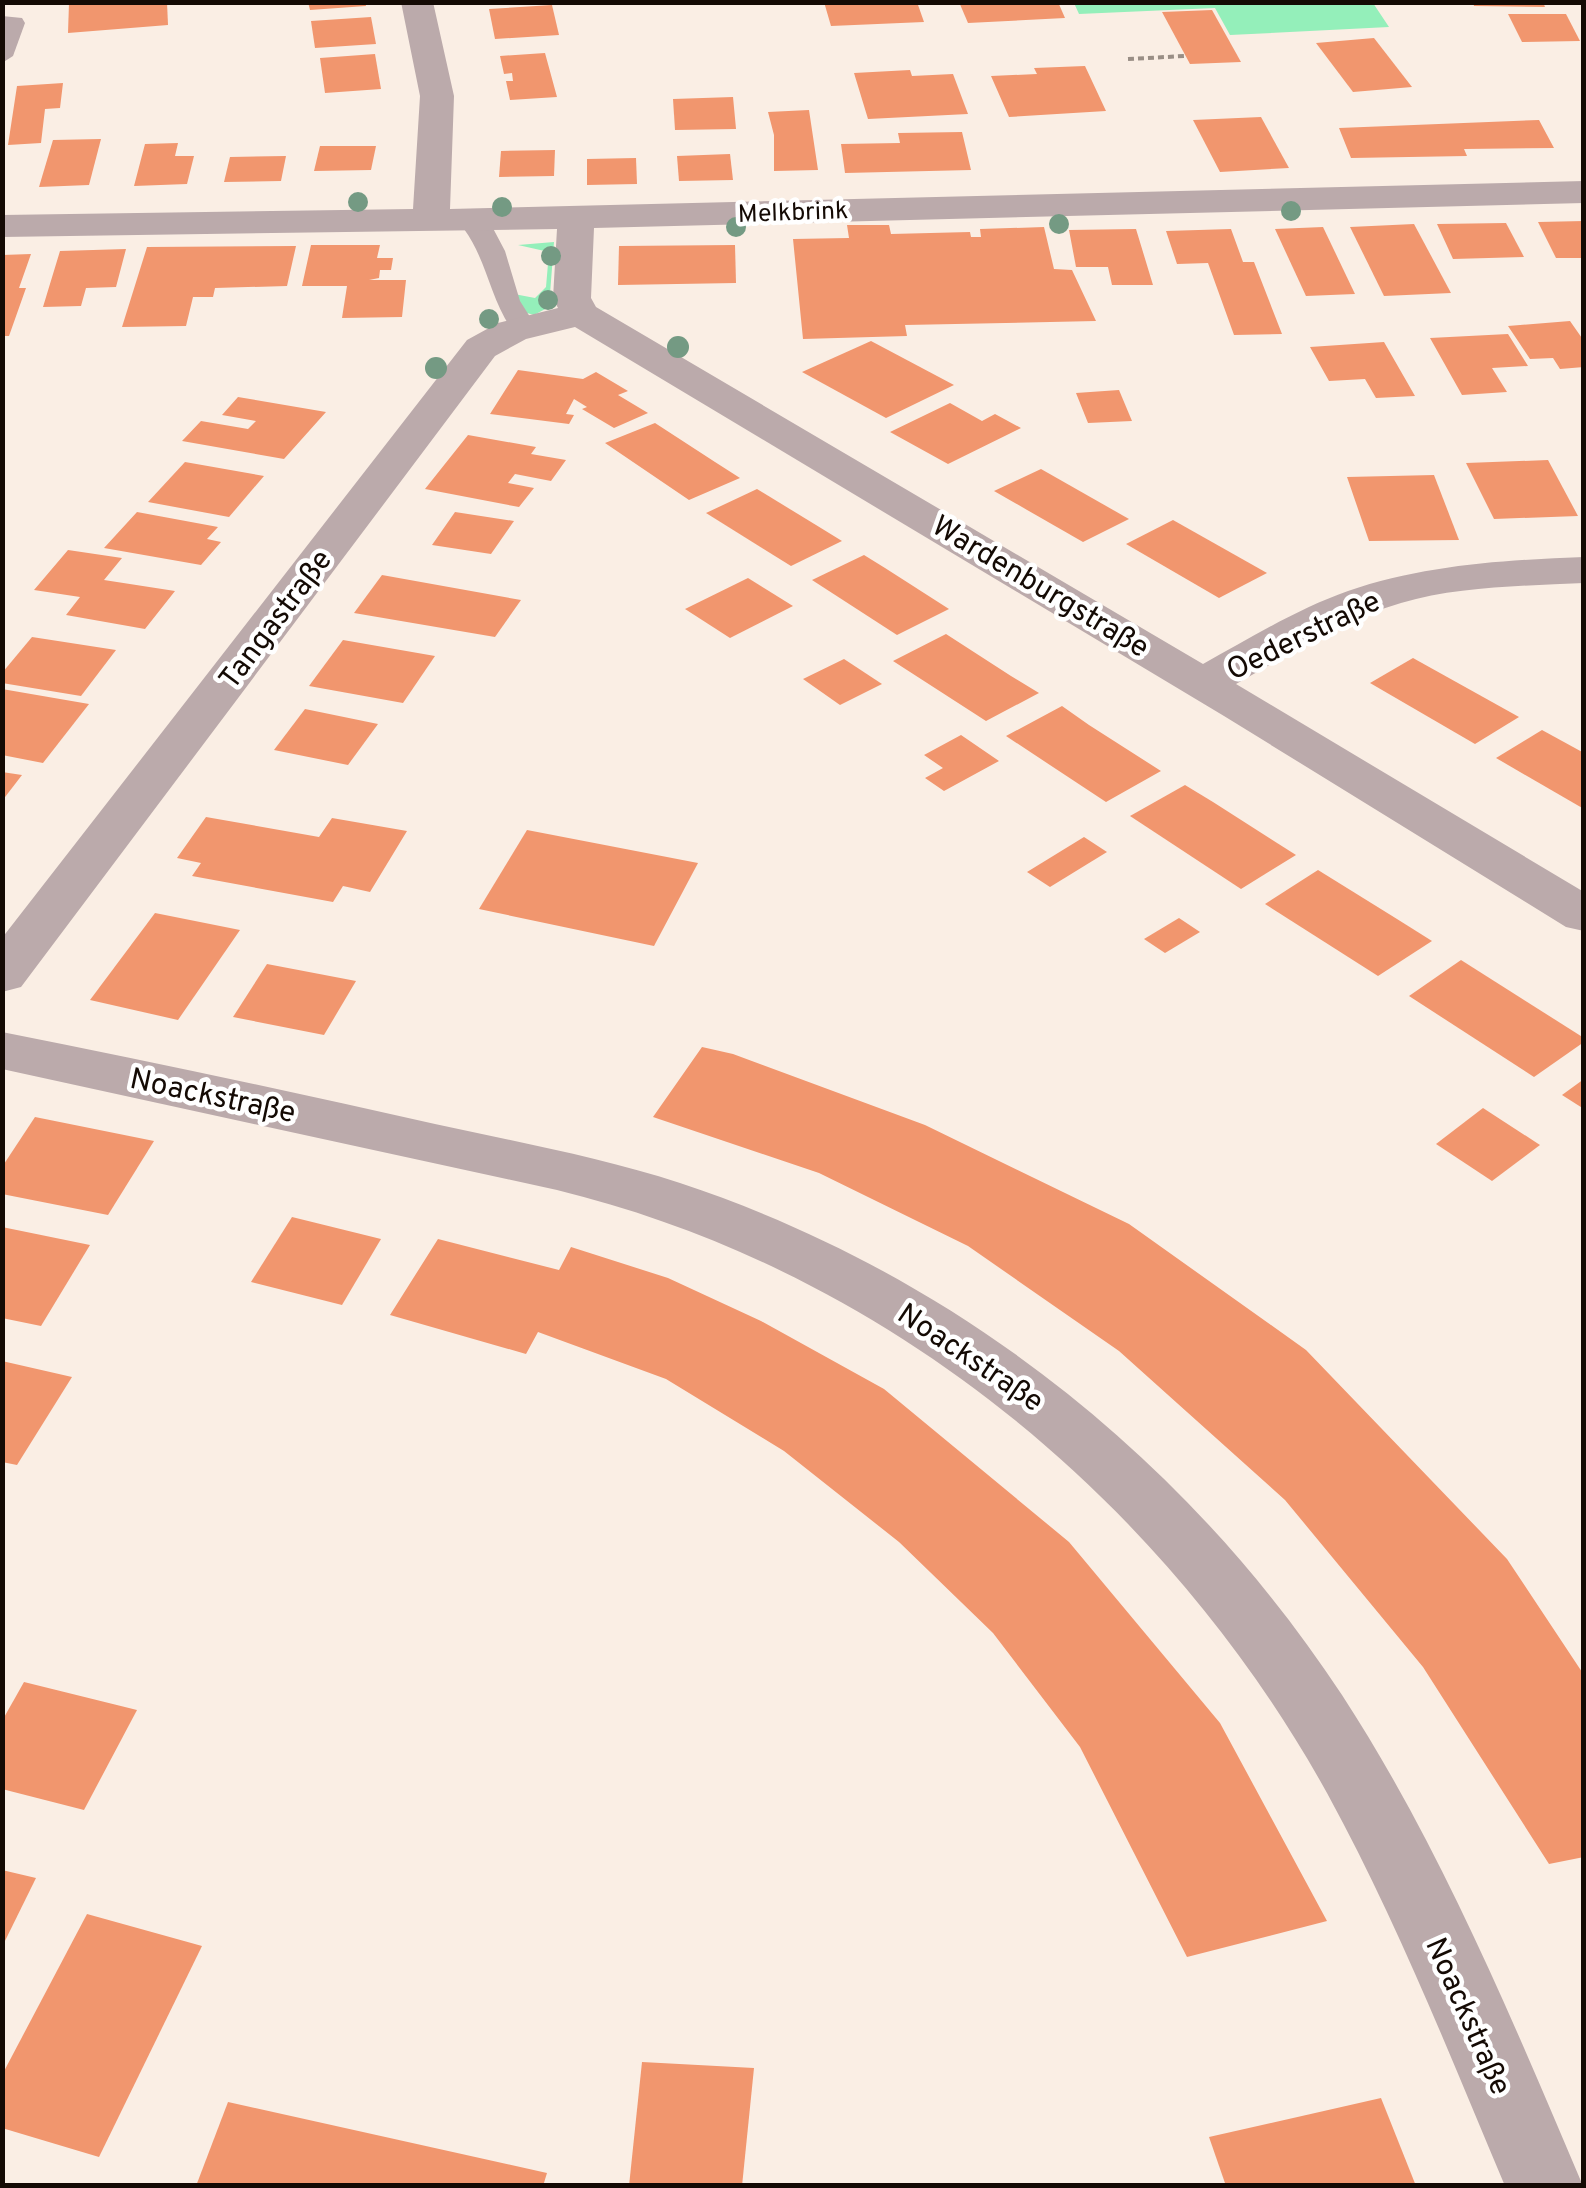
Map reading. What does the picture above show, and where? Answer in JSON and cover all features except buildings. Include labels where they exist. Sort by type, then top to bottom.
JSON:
[{"type":"street","points":[[417,2],[437,96],[430,220]]},
{"type":"street","name":"Melkbrink","points":[[2,226],[477,220],[1584,192]]},
{"type":"street","points":[[576,217],[572,298],[581,314]]},
{"type":"street","name":"Tangastraße","points":[[2,974],[481,348],[500,336],[581,314]]},
{"type":"street","name":"Wardenburgstraße","points":[[581,314],[1584,914]]},
{"type":"street","name":"Oederstraße","points":[[1203,683],[1332,615],[1385,594],[1465,577],[1584,570]]},
{"type":"street","name":"Noackstraße","points":[[2,1050],[387,1132],[662,1199],[836,1272],[944,1332],[1032,1394],[1112,1464],[1200,1554],[1276,1653],[1318,1716],[1403,1869],[1544,2186]]},
{"type":"lane","points":[[2,24],[14,23],[2,56]]},
{"type":"lane","points":[[477,220],[477,229],[491,242],[502,298],[524,328]]},
{"type":"path","points":[[1128,59],[1186,56]]},
{"type":"green space","points":[[1074,3],[1373,3],[1389,27],[1230,35],[1215,8],[1079,14]]},
{"type":"green space","points":[[554,242],[549,307],[534,315],[527,313],[514,294],[535,298],[546,287],[549,252],[518,245]]}]
